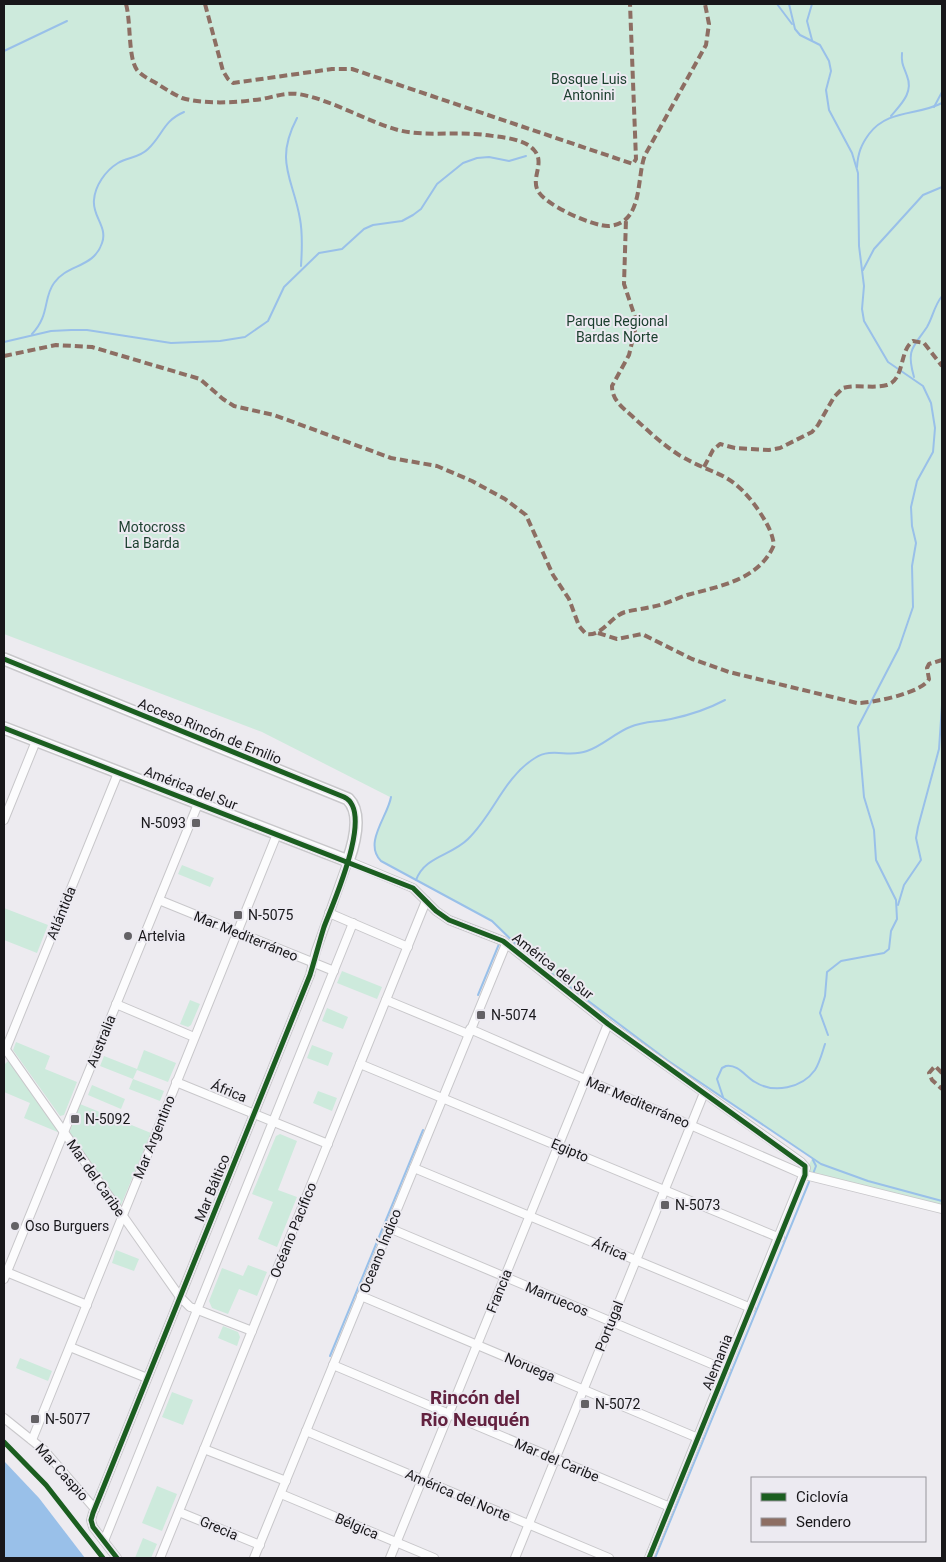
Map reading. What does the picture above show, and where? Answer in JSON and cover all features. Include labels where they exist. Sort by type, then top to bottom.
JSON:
[{"type":"street","name":"Acceso Rincón de Emilio","points":[[4,659],[348,799],[354,810],[355,829],[348,861]]},
{"type":"street","name":"América del Sur","points":[[4,728],[413,888],[436,911],[449,920],[496,938],[506,944],[608,1024],[803,1164],[806,1168],[805,1175]]},
{"type":"street","points":[[4,820],[36,741]]},
{"type":"street","name":"Atlántida","points":[[4,1049],[118,772]]},
{"type":"street","name":"Australia","points":[[5,1274],[198,804]]},
{"type":"street","name":"Mar Argentino","points":[[32,1440],[276,834]]},
{"type":"street","name":"Mar Báltico","points":[[91,1520],[313,963],[348,861]]},
{"type":"street","name":"Mar Mediterráneo","points":[[159,900],[334,971]]},
{"type":"street","name":"Océano Pacífico","points":[[160,1558],[426,901]]},
{"type":"street","points":[[329,913],[408,947]]},
{"type":"street","points":[[104,1541],[194,1309],[273,1122],[353,923]]},
{"type":"street","name":"Oceano Índico","points":[[254,1558],[506,944]]},
{"type":"street","name":"Mar Mediterráneo","points":[[386,1000],[585,1079],[805,1175]]},
{"type":"street","points":[[116,1004],[194,1037]]},
{"type":"street","name":"Francia","points":[[390,1558],[608,1024]]},
{"type":"street","name":"Mar del Caribe","points":[[4,1049],[180,1297],[194,1309],[252,1331]]},
{"type":"street","name":"Egipto","points":[[360,1064],[780,1238]]},
{"type":"street","name":"África","points":[[176,1082],[328,1144]]},
{"type":"street","name":"Portugal","points":[[515,1558],[704,1094]]},
{"type":"street","name":"África","points":[[414,1168],[751,1308]]},
{"type":"street","points":[[805,1175],[942,1209]]},
{"type":"street","name":"Alemania","points":[[649,1558],[805,1175]]},
{"type":"street","name":"Marruecos","points":[[389,1228],[726,1370]]},
{"type":"street","points":[[5,1274],[87,1305]]},
{"type":"street","name":"Noruega","points":[[361,1296],[698,1438]]},
{"type":"street","name":"Mar del Caribe","points":[[175,1309],[194,1309]]},
{"type":"street","points":[[70,1347],[147,1378]]},
{"type":"street","name":"Mar del Caribe","points":[[333,1365],[670,1507]]},
{"type":"street","name":"Mar Caspio","points":[[4,1418],[50,1456],[95,1510]]},
{"type":"street","name":"América del Norte","points":[[306,1432],[610,1558]]},
{"type":"street","points":[[204,1449],[286,1481]]},
{"type":"street","name":"Bélgica","points":[[281,1494],[434,1558]]},
{"type":"street","name":"Grecia","points":[[179,1512],[260,1545]]},
{"type":"street","name":"Mar Caspio","points":[[91,1520],[93,1527],[117,1558]]},
{"type":"green space","name":"Parque Regional Bardas Norte","points":[[4,4],[942,5],[942,1209],[805,1175],[812,1158],[667,1060],[527,955],[492,921],[381,861],[376,854],[375,838],[390,797],[262,732],[4,634]]},
{"type":"green space","points":[[182,865],[214,878],[210,887],[178,874]]},
{"type":"green space","points":[[4,908],[48,925],[37,953],[4,940]]},
{"type":"green space","points":[[342,971],[382,987],[377,999],[337,983]]},
{"type":"green space","points":[[190,1000],[200,1004],[191,1025],[188,1027],[180,1024]]},
{"type":"green space","points":[[327,1008],[348,1017],[343,1029],[322,1021]]},
{"type":"green space","points":[[16,1042],[50,1056],[45,1069],[77,1082],[64,1115],[60,1116],[13,1050]]},
{"type":"green space","points":[[312,1045],[333,1053],[328,1066],[307,1058]]},
{"type":"green space","points":[[144,1050],[176,1063],[168,1082],[137,1070],[133,1079],[100,1066],[104,1056],[137,1069]]},
{"type":"green space","points":[[9,1060],[60,1133],[24,1118],[30,1103],[4,1092],[4,1065]]},
{"type":"green space","points":[[133,1079],[164,1091],[160,1101],[129,1089]]},
{"type":"green space","points":[[92,1085],[125,1099],[121,1109],[88,1095]]},
{"type":"green space","points":[[318,1091],[337,1098],[332,1111],[313,1103]]},
{"type":"green space","points":[[80,1104],[151,1133],[121,1205],[69,1134]]},
{"type":"green space","points":[[280,1134],[297,1141],[278,1190],[297,1197],[277,1247],[258,1239],[273,1202],[252,1194],[276,1136]]},
{"type":"green space","points":[[116,1250],[139,1259],[134,1271],[112,1263]]},
{"type":"green space","points":[[248,1265],[267,1272],[257,1296],[239,1289],[228,1314],[212,1308],[209,1301],[222,1268],[243,1276]]},
{"type":"green space","points":[[223,1326],[238,1332],[240,1337],[237,1346],[218,1338]]},
{"type":"green space","points":[[20,1358],[52,1371],[48,1381],[16,1368]]},
{"type":"green space","points":[[172,1392],[193,1400],[183,1425],[162,1417]]},
{"type":"green space","points":[[157,1486],[177,1494],[162,1531],[142,1523]]},
{"type":"green space","points":[[143,1538],[157,1544],[151,1558],[135,1558]]},
{"type":"water","points":[[4,1461],[39,1498],[85,1558],[4,1558]]},
{"type":"waterway","points":[[777,4],[792,24]]},
{"type":"waterway","points":[[789,4],[795,29],[800,35],[820,45],[829,61],[831,71],[826,90],[829,110],[852,153],[858,173],[859,246],[864,286],[862,309],[864,321],[888,362],[923,386],[931,403],[935,428],[933,452],[917,481],[911,507],[912,526],[916,543],[912,566],[913,607],[899,648],[858,727],[864,797],[874,830],[876,860],[896,900],[897,919],[891,931],[889,949],[884,953],[841,961],[827,972],[825,996],[820,1013],[828,1035]]},
{"type":"waterway","points":[[812,4],[807,21],[812,40]]},
{"type":"waterway","points":[[4,51],[67,21]]},
{"type":"waterway","points":[[891,116],[902,103],[909,88],[909,82],[902,63],[902,53]]},
{"type":"waterway","points":[[934,107],[942,92]]},
{"type":"waterway","points":[[857,167],[862,146],[869,134],[877,126],[885,120],[942,103]]},
{"type":"waterway","points":[[32,334],[38,327],[44,313],[48,295],[54,283],[66,272],[87,262],[98,251],[102,243],[102,227],[94,206],[96,189],[102,179],[118,163],[145,152],[167,124],[184,112]]},
{"type":"waterway","points":[[297,118],[290,133],[286,158],[287,170],[301,225],[301,266]]},
{"type":"waterway","points":[[4,342],[51,331],[71,330],[87,330],[171,343],[220,341],[245,337],[268,321],[284,287],[319,253],[342,249],[364,229],[373,225],[402,221],[413,215],[421,209],[437,184],[463,163],[477,158],[489,157],[509,161],[526,156]]},
{"type":"waterway","points":[[863,270],[874,249],[923,195],[942,187]]},
{"type":"waterway","points":[[914,377],[911,360],[912,349],[927,327],[942,296]]},
{"type":"waterway","points":[[416,880],[420,872],[432,861],[468,839],[515,775],[535,758],[548,753],[574,754],[587,751],[635,725],[685,716],[725,700]]},
{"type":"waterway","points":[[898,905],[904,885],[921,860],[916,838],[939,749],[942,705]]},
{"type":"waterway","points":[[391,797],[375,838],[376,854],[381,861],[492,921],[527,955],[667,1060],[821,1164],[868,1181],[942,1201]]},
{"type":"waterway","points":[[478,995],[499,944]]},
{"type":"waterway","points":[[723,1097],[717,1079],[722,1068],[726,1066],[734,1067],[762,1086],[771,1088],[787,1087],[803,1081],[815,1070],[825,1044]]},
{"type":"waterway","points":[[330,1356],[423,1130]]},
{"type":"waterway","points":[[813,1160],[816,1166],[813,1174]]},
{"type":"waterway","points":[[655,1558],[809,1182]]},
{"type":"marked path","points":[[126,4],[132,57],[137,70],[182,98],[208,102],[227,102],[298,94],[323,100],[398,130],[419,133],[474,134],[504,137],[518,141],[530,146],[537,155],[536,184],[541,195],[558,208],[581,219],[609,226],[620,223],[628,217],[633,208],[637,198],[645,155],[706,45],[709,24],[705,4]]},
{"type":"marked path","points":[[205,4],[223,71],[233,83],[332,69],[352,69],[633,164],[636,159],[630,4]]},
{"type":"marked path","points":[[4,356],[56,345],[92,347],[200,379],[234,406],[274,415],[391,458],[437,466],[472,481],[505,499],[526,515],[553,575],[569,599],[579,626],[586,634],[597,633],[625,612],[660,605],[737,580],[759,566],[774,545],[764,519],[740,488],[722,476],[673,451],[618,403],[612,391],[612,386],[629,355],[635,330],[635,317],[624,284],[626,219]]},
{"type":"marked path","points":[[704,467],[713,450],[720,444],[735,448],[769,450],[780,448],[812,432],[834,397],[843,388],[882,386],[893,382],[897,377],[906,351],[913,341],[924,343],[942,366]]},
{"type":"marked path","points":[[598,633],[617,639],[642,634],[692,659],[729,672],[857,703],[885,699],[917,689],[929,679],[927,668],[929,664],[942,660]]},
{"type":"marked path","points":[[942,1073],[935,1066],[929,1073],[932,1080],[942,1089]]},
{"type":"cycle path","points":[[4,659],[344,797],[352,806],[355,820],[354,838],[349,858],[324,927],[310,975],[93,1513],[91,1520],[93,1527],[117,1558]]},
{"type":"cycle path","points":[[4,728],[413,888],[436,911],[449,920],[503,941],[608,1024],[805,1166],[805,1175],[649,1558]]},
{"type":"cycle path","points":[[4,1442],[46,1485],[103,1558]]},
{"type":"place","name":"N-5093","points":[[196,823]]},
{"type":"place","name":"N-5075","points":[[238,915]]},
{"type":"place","name":"Artelvia","points":[[128,936]]},
{"type":"place","name":"N-5074","points":[[481,1015]]},
{"type":"place","name":"N-5092","points":[[75,1119]]},
{"type":"place","name":"N-5073","points":[[665,1205]]},
{"type":"place","name":"Oso Burguers","points":[[15,1226]]},
{"type":"place","name":"N-5072","points":[[585,1404]]},
{"type":"place","name":"N-5077","points":[[35,1419]]},
{"type":"district","name":"Rincón del Rio Neuquén","points":[[475,1408]]},
{"type":"park label","name":"Bosque Luis Antonini","points":[[589,88]]},
{"type":"park label","name":"Motocross La Barda","points":[[152,536]]}]
